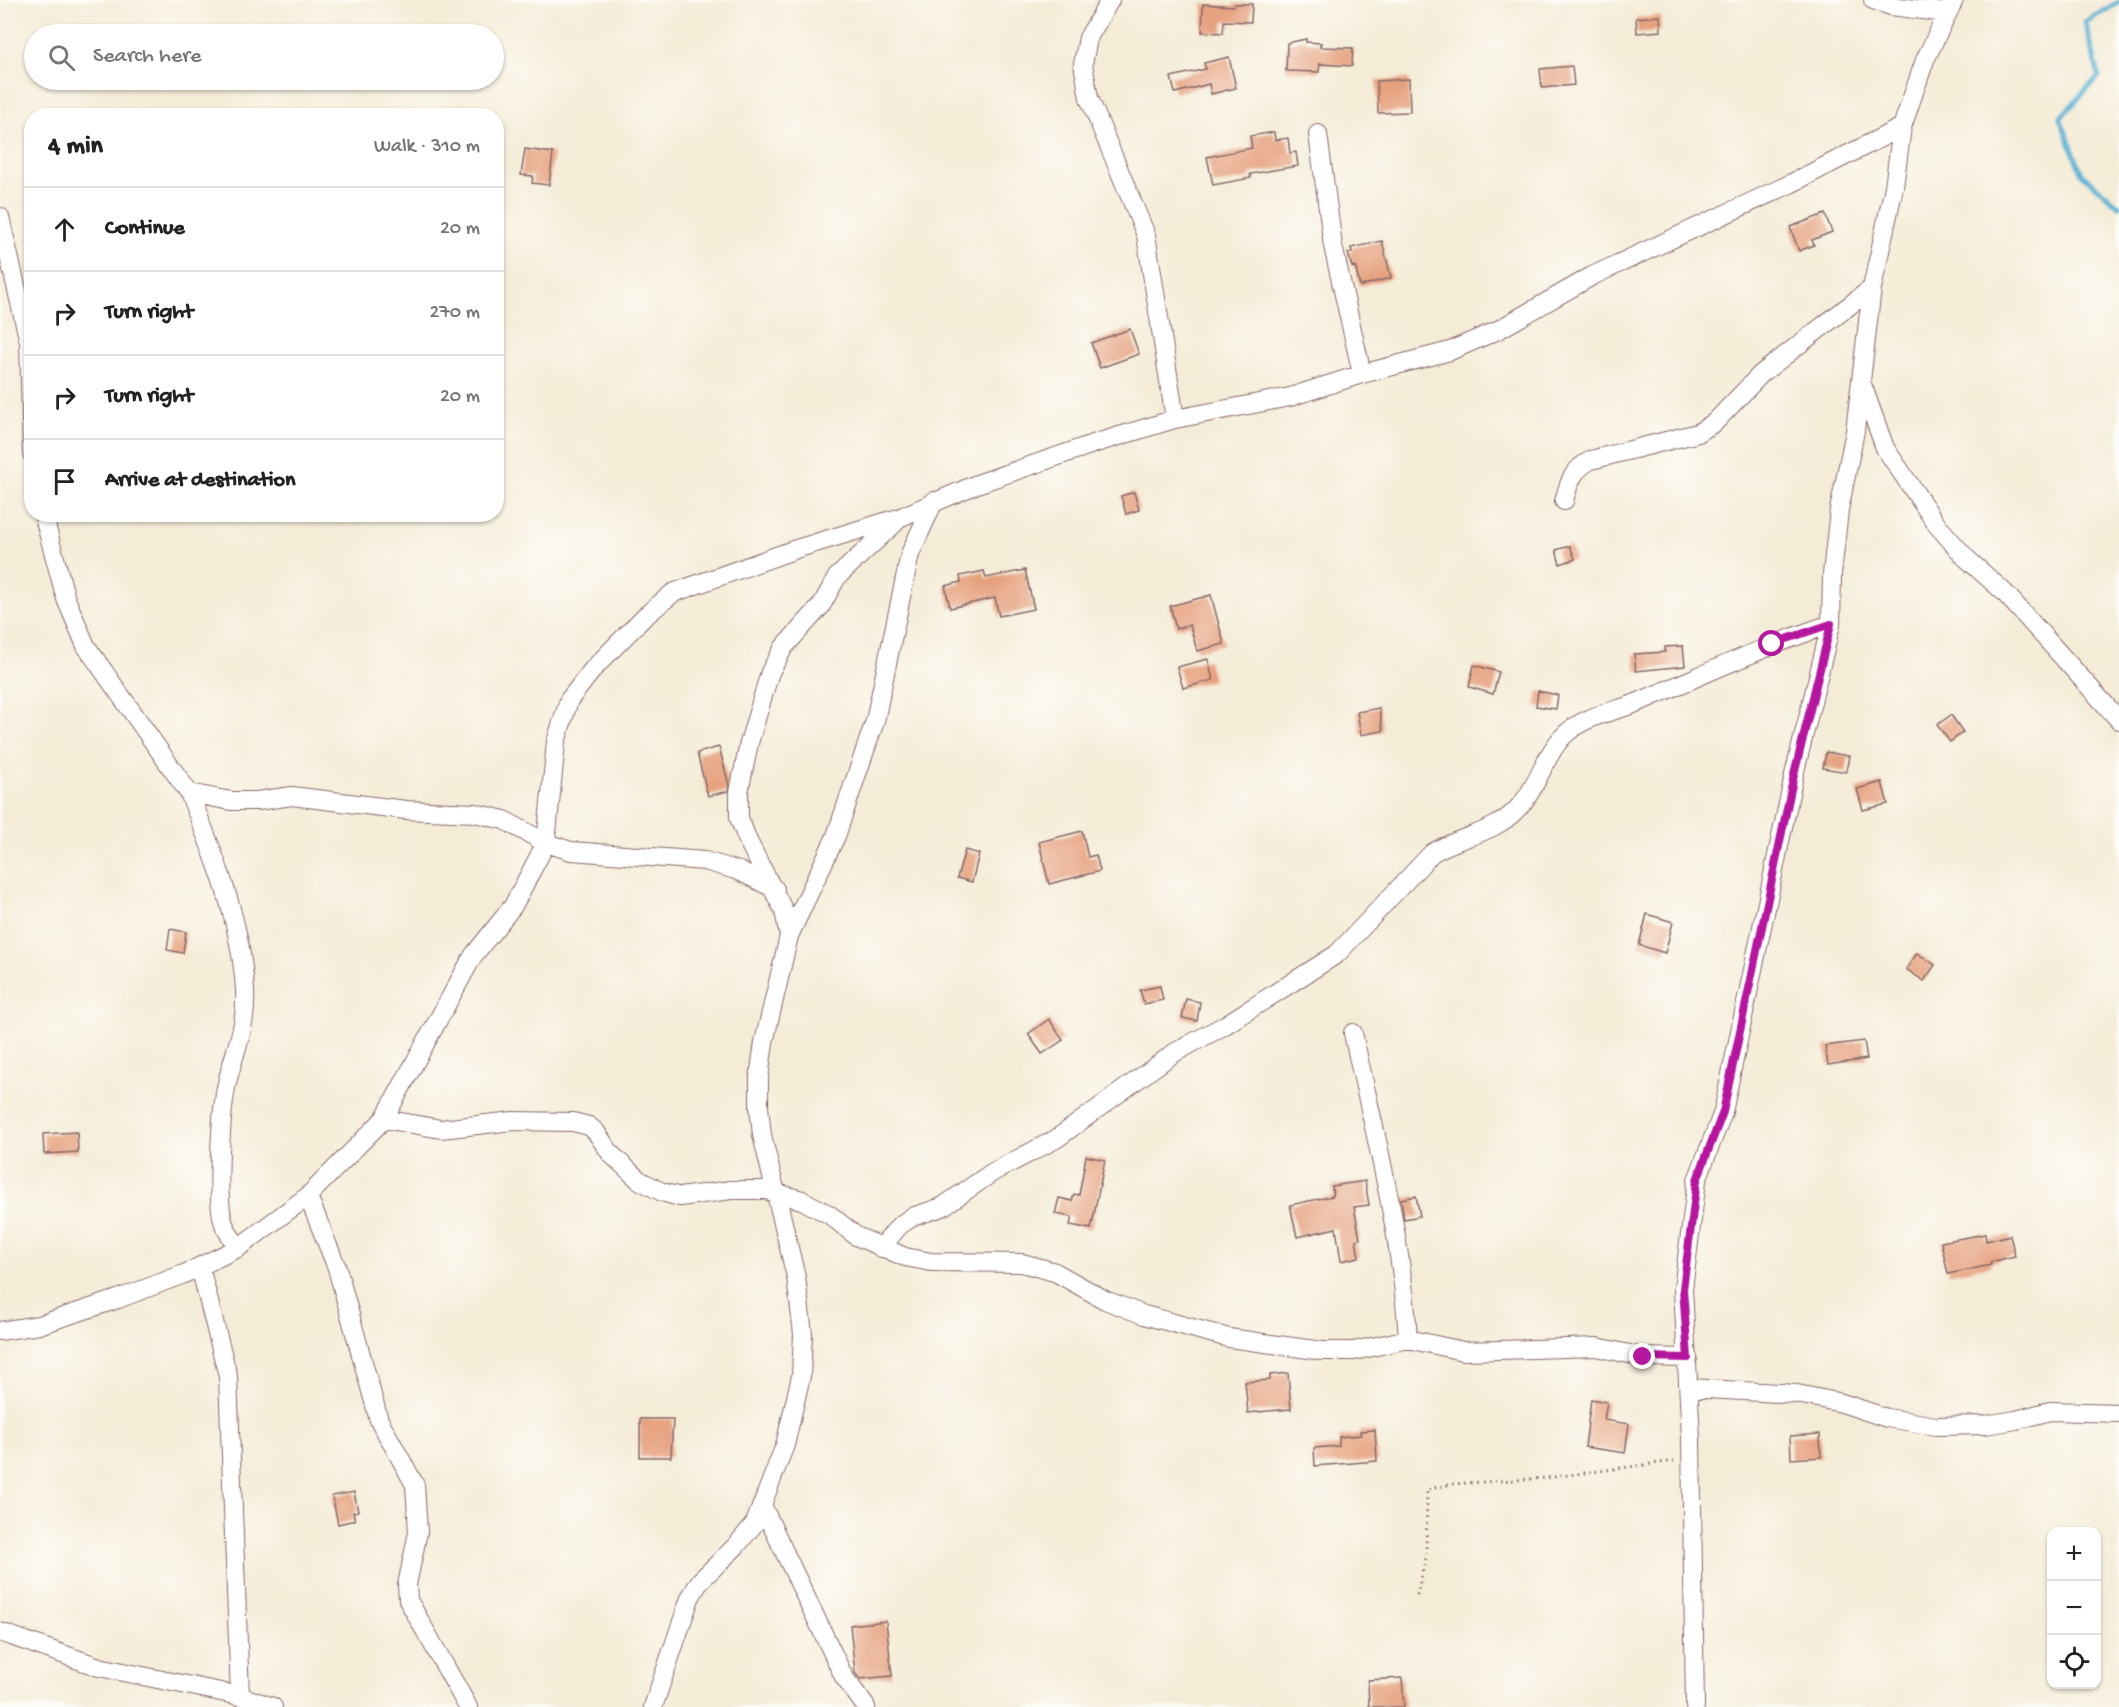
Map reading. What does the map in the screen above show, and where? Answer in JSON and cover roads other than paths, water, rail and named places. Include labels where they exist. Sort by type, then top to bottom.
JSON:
[{"type":"street","points":[[1110,0],[1088,38],[1083,64],[1089,98],[1146,235],[1175,419]]},
{"type":"street","points":[[1695,1707],[1689,1388],[1683,1289],[1697,1180],[1723,1112],[1794,775],[1831,624],[1832,574],[1839,510],[1861,382],[1872,288],[1892,196],[1902,127],[1925,60],[1950,6],[1891,6],[1873,0]]},
{"type":"street","points":[[0,1331],[39,1325],[96,1306],[200,1267],[238,1248],[308,1196],[384,1119],[473,956],[513,906],[546,843],[556,742],[569,700],[594,668],[644,617],[673,593],[707,579],[902,517],[934,501],[1082,448],[1175,419],[1290,397],[1362,374],[1450,351],[1498,330],[1592,276],[1790,184],[1902,127]]},
{"type":"street","points":[[1318,134],[1333,246],[1362,374]]},
{"type":"street","points":[[0,217],[24,320]]},
{"type":"street","points":[[1564,501],[1570,479],[1578,467],[1591,460],[1698,433],[1715,422],[1761,374],[1872,288]]},
{"type":"street","points":[[1861,382],[1885,448],[1937,525],[1966,558],[2012,600],[2119,720]]},
{"type":"street","points":[[653,1707],[690,1598],[700,1581],[737,1545],[755,1523],[785,1445],[801,1376],[803,1334],[796,1277],[778,1194],[762,1135],[759,1078],[764,1042],[789,936],[836,837],[875,721],[910,554],[934,501]]},
{"type":"street","points":[[789,936],[784,911],[775,889],[748,841],[739,818],[739,792],[749,743],[770,672],[784,647],[821,606],[837,577],[855,557],[902,517]]},
{"type":"street","points":[[45,522],[66,599],[86,646],[189,793],[213,850],[240,947],[245,991],[242,1037],[228,1077],[222,1112],[221,1184],[224,1224],[238,1248]]},
{"type":"street","points":[[881,1248],[899,1226],[912,1217],[942,1207],[993,1173],[1056,1139],[1174,1053],[1225,1025],[1337,954],[1432,853],[1450,841],[1505,822],[1528,797],[1553,748],[1569,730],[1597,716],[1642,700],[1772,644],[1831,624]]},
{"type":"street","points":[[189,793],[231,801],[257,801],[292,796],[405,810],[475,813],[504,820],[546,843],[581,852],[705,861],[739,872],[775,889]]},
{"type":"street","points":[[1353,1033],[1396,1230],[1405,1288],[1408,1339]]},
{"type":"street","points":[[384,1119],[441,1129],[504,1122],[573,1122],[589,1126],[611,1154],[639,1180],[662,1192],[680,1197],[731,1190],[766,1190],[802,1200],[830,1215],[856,1236],[905,1257],[931,1262],[1022,1263],[1055,1272],[1105,1300],[1144,1315],[1229,1338],[1322,1352],[1354,1351],[1408,1339],[1463,1352],[1597,1347],[1643,1357],[1688,1358]]},
{"type":"street","points":[[308,1196],[337,1269],[380,1420],[415,1485],[418,1532],[406,1585],[408,1600],[468,1707]]},
{"type":"street","points":[[200,1267],[228,1376],[240,1696]]},
{"type":"street","points":[[1689,1388],[1797,1394],[1842,1403],[1887,1418],[1936,1426],[1985,1425],[2016,1420],[2050,1410],[2119,1413]]},
{"type":"street","points":[[762,1505],[844,1677],[866,1707]]},
{"type":"street","points":[[0,1632],[99,1667],[240,1696],[273,1707]]},
{"type":"waterway","points":[[2119,2],[2085,22],[2099,76],[2060,118],[2082,174],[2119,206]]}]
